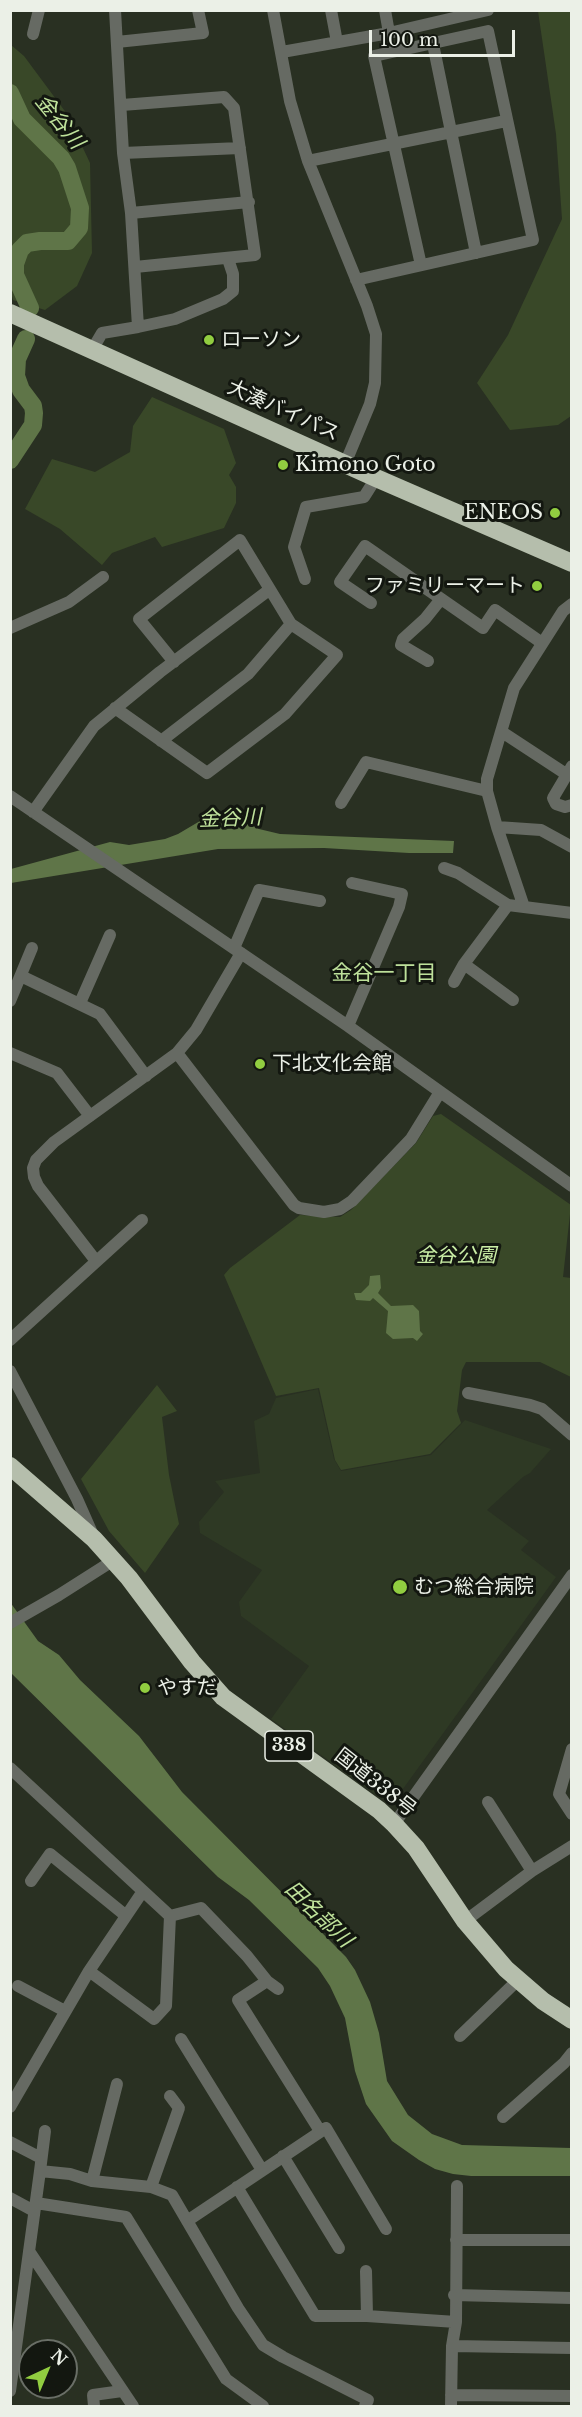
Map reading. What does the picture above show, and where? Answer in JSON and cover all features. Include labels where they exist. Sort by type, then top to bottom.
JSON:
[{"type":"highway","name":"大湊バイパス","points":[[10,313],[376,478],[572,563]]},
{"type":"highway","name":"国道338号","points":[[10,1466],[94,1539],[114,1560],[192,1662],[223,1697],[379,1810],[416,1848],[465,1922],[518,1980],[572,2020]]},
{"type":"street","points":[[33,34],[39,10]]},
{"type":"street","points":[[115,10],[123,153],[131,213],[138,327]]},
{"type":"street","points":[[117,42],[203,33],[198,10]]},
{"type":"street","points":[[273,10],[290,101],[308,161],[367,306],[376,334],[375,383],[370,404],[345,464]]},
{"type":"street","points":[[331,10],[337,42]]},
{"type":"street","points":[[385,10],[389,33]]},
{"type":"street","points":[[282,52],[389,33],[441,16],[488,10]]},
{"type":"street","points":[[356,280],[533,240],[488,31],[374,56],[421,265]]},
{"type":"street","points":[[433,44],[476,253]]},
{"type":"street","points":[[122,105],[224,97],[234,108],[255,255],[135,267]]},
{"type":"street","points":[[308,161],[506,121]]},
{"type":"street","points":[[123,153],[240,148]]},
{"type":"street","points":[[131,213],[249,202]]},
{"type":"street","points":[[92,350],[102,333],[175,320],[223,299],[233,291],[228,259]]},
{"type":"street","points":[[305,579],[294,547],[306,507],[364,497],[376,478]]},
{"type":"street","points":[[115,708],[207,773],[285,714],[337,655],[291,624],[268,590],[240,540],[139,619],[174,662]]},
{"type":"street","points":[[371,603],[340,582],[365,546],[483,628],[495,610],[542,643]]},
{"type":"street","points":[[10,628],[69,602],[103,577]]},
{"type":"street","points":[[33,812],[94,726],[268,590]]},
{"type":"street","points":[[428,661],[401,645],[403,639],[425,620],[441,599]]},
{"type":"street","points":[[524,907],[497,827],[487,791],[487,779],[514,688],[563,611],[572,604]]},
{"type":"street","points":[[161,741],[248,674],[291,624]]},
{"type":"street","points":[[502,732],[569,770],[553,798],[556,804],[565,807],[572,806]]},
{"type":"street","points":[[341,803],[366,762],[487,791]]},
{"type":"street","points":[[10,796],[348,1026],[572,1186]]},
{"type":"street","points":[[497,827],[541,830],[572,847]]},
{"type":"street","points":[[444,868],[458,873],[508,905],[572,913]]},
{"type":"street","points":[[348,1026],[399,907],[402,894],[352,883]]},
{"type":"street","points":[[96,1261],[38,1186],[33,1168],[43,1151],[177,1053],[196,1030],[237,951],[259,890],[320,901]]},
{"type":"street","points":[[454,982],[464,964],[508,905]]},
{"type":"street","points":[[80,1003],[110,935]]},
{"type":"street","points":[[10,1001],[32,948]]},
{"type":"street","points":[[464,964],[513,1000]]},
{"type":"street","points":[[21,976],[100,1014],[146,1076]]},
{"type":"street","points":[[10,1053],[57,1073],[90,1116]]},
{"type":"street","points":[[177,1053],[294,1205],[324,1212],[340,1209],[352,1201],[411,1139],[440,1092]]},
{"type":"street","points":[[10,1340],[142,1220]]},
{"type":"street","points":[[10,1371],[77,1498],[94,1539]]},
{"type":"street","points":[[468,1393],[542,1409],[572,1434]]},
{"type":"street","points":[[10,1623],[114,1560]]},
{"type":"street","points":[[394,1824],[572,1575]]},
{"type":"street","points":[[572,1749],[559,1794],[572,1814]]},
{"type":"street","points":[[10,1768],[170,1916],[166,2006],[154,2019],[89,1971]]},
{"type":"street","points":[[488,1802],[532,1871]]},
{"type":"street","points":[[465,1922],[532,1871],[572,1846]]},
{"type":"street","points":[[31,1881],[50,1854],[125,1915]]},
{"type":"street","points":[[10,2107],[89,1971],[143,1891]]},
{"type":"street","points":[[170,1916],[201,1908],[248,1956],[267,1981],[278,1989]]},
{"type":"street","points":[[460,2036],[518,1980]]},
{"type":"street","points":[[267,1981],[238,2000],[320,2132]]},
{"type":"street","points":[[18,1986],[65,2011]]},
{"type":"street","points":[[181,2039],[262,2170]]},
{"type":"street","points":[[503,2118],[572,2053]]},
{"type":"street","points":[[92,2181],[117,2084]]},
{"type":"street","points":[[151,2187],[178,2108],[170,2096]]},
{"type":"street","points":[[187,2221],[326,2128],[386,2229]]},
{"type":"street","points":[[10,2391],[45,2132]]},
{"type":"street","points":[[10,2142],[41,2158]]},
{"type":"street","points":[[283,2156],[339,2248]]},
{"type":"street","points":[[39,2171],[70,2174],[92,2181],[151,2187],[172,2195],[238,2308],[263,2345],[368,2400],[365,2406]]},
{"type":"street","points":[[457,2186],[454,2295],[456,2322],[452,2346],[451,2401],[572,2396]]},
{"type":"street","points":[[237,2187],[315,2316],[367,2316],[456,2322]]},
{"type":"street","points":[[10,2198],[35,2207],[126,2217],[226,2379],[263,2406]]},
{"type":"street","points":[[456,2240],[572,2240]]},
{"type":"street","points":[[29,2252],[133,2406]]},
{"type":"street","points":[[366,2271],[367,2316]]},
{"type":"street","points":[[454,2295],[572,2298]]},
{"type":"street","points":[[452,2346],[572,2348]]},
{"type":"street","points":[[94,2406],[93,2395],[122,2391]]},
{"type":"shaded area","name":"むつ総合病院","points":[[318,1389],[334,1459],[341,1471],[431,1455],[465,1420],[551,1449],[530,1473],[487,1510],[529,1541],[521,1550],[556,1577],[400,1793],[381,1798],[271,1719],[309,1666],[241,1616],[239,1602],[262,1570],[200,1533],[199,1522],[224,1492],[215,1481],[260,1473],[254,1421],[269,1414],[276,1398]]},
{"type":"green space","points":[[538,11],[571,11],[571,416],[558,425],[510,430],[477,383],[508,335],[562,219],[556,134]]},
{"type":"green space","points":[[11,45],[24,56],[67,114],[90,163],[92,253],[77,286],[45,310],[13,300],[11,293]]},
{"type":"green space","points":[[152,397],[224,429],[236,463],[229,475],[236,487],[236,503],[224,528],[162,547],[155,537],[112,553],[102,565],[60,529],[25,509],[52,459],[95,472],[130,452],[133,426]]},
{"type":"green space","name":"金谷公園","points":[[441,1114],[571,1205],[563,1277],[571,1278],[571,1377],[540,1362],[466,1362],[462,1370],[457,1411],[461,1423],[430,1454],[341,1470],[335,1460],[319,1388],[276,1396],[224,1275],[300,1215],[340,1217],[351,1210],[416,1143],[433,1116]]},
{"type":"green space","points":[[157,1385],[177,1411],[162,1417],[169,1475],[179,1524],[145,1573],[109,1531],[81,1479]]},
{"type":"water","points":[[228,816],[244,820],[259,829],[280,834],[454,841],[453,853],[324,848],[218,849],[11,883],[11,869],[110,842],[129,845],[165,839],[200,821]]},
{"type":"water","points":[[380,1275],[381,1288],[378,1293],[391,1306],[413,1305],[419,1311],[420,1331],[423,1334],[417,1341],[413,1338],[393,1339],[386,1333],[388,1311],[373,1298],[370,1301],[356,1300],[354,1293],[361,1293],[369,1285],[370,1276]]},
{"type":"water","points":[[10,1602],[38,1641],[59,1655],[80,1680],[139,1736],[182,1792],[346,1957],[355,1970],[370,2002],[379,2033],[387,2081],[408,2115],[432,2134],[462,2145],[571,2148],[571,2176],[453,2174],[435,2169],[392,2141],[366,2104],[355,2071],[345,2018],[330,1986],[318,1968],[249,1900],[218,1877],[11,1673]]},
{"type":"waterway","name":"金谷川","points":[[10,93],[22,119],[61,158],[67,168],[80,208],[79,228],[68,241],[27,243],[20,250],[15,264],[15,275],[30,308]]},
{"type":"waterway","name":"金谷川","points":[[10,460],[33,425],[33,406],[21,390],[16,376],[17,359],[26,339]]},
{"type":"place","name":"ローソン","points":[[209,340]]},
{"type":"place","name":"Kimono Goto","points":[[283,465]]},
{"type":"place","name":"ENEOS","points":[[555,513]]},
{"type":"place","name":"ファミリーマート","points":[[537,586]]},
{"type":"place","name":"下北文化会館","points":[[260,1064]]},
{"type":"place","name":"むつ総合病院","points":[[400,1587]]},
{"type":"place","name":"やすだ","points":[[145,1688]]},
{"type":"district","name":"金谷一丁目","points":[[384,974]]},
{"type":"water label","name":"田名部川","points":[[318,1915]]}]
